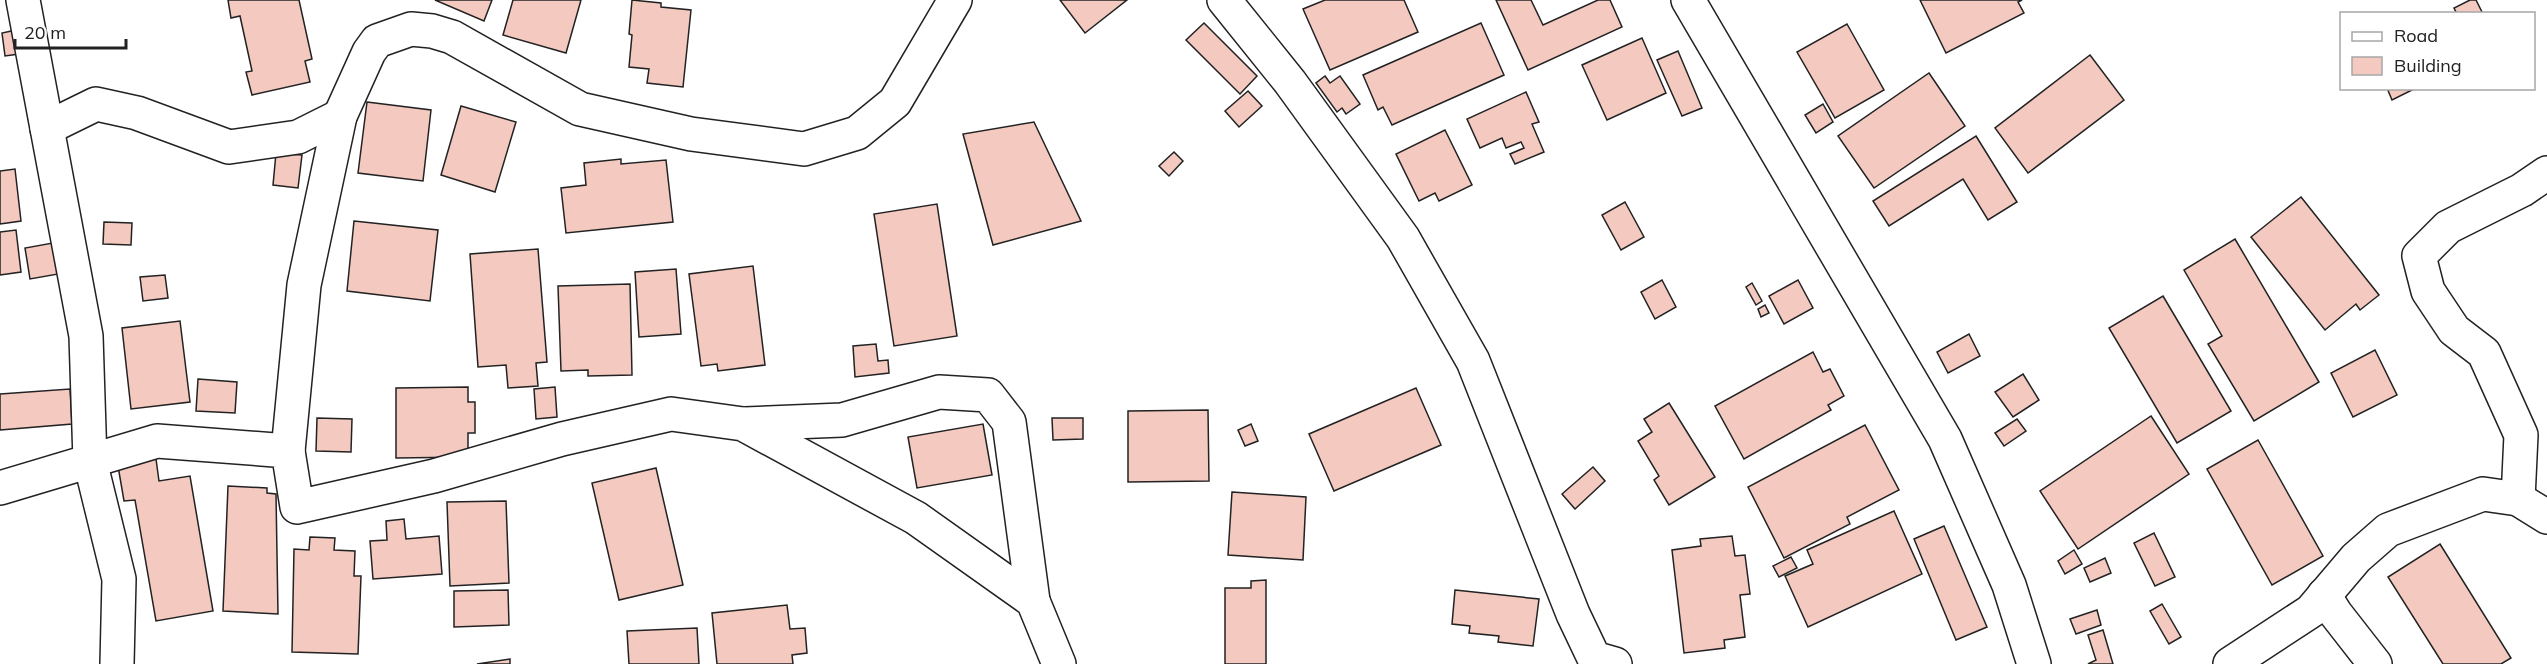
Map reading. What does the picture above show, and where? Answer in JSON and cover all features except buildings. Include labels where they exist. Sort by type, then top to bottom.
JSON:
[{"type":"street","points":[[23,0],[86,336],[90,461],[119,579],[117,664]]},
{"type":"street","points":[[955,0],[895,102],[857,133],[804,149],[691,134],[580,109],[452,37],[411,29],[377,41],[369,52],[340,116],[304,285],[288,451],[297,507],[434,476],[561,439],[671,414],[743,424],[842,420],[939,392],[988,395],[1009,422],[1033,601],[1059,664]]},
{"type":"street","points":[[1224,0],[1290,82],[1403,238],[1473,361],[1573,614],[1594,658],[1615,664]]},
{"type":"street","points":[[1688,0],[1945,439],[2009,585],[2034,664]]},
{"type":"street","points":[[47,128],[96,104],[138,113],[229,147],[298,137],[340,116]]},
{"type":"street","points":[[2518,499],[2521,435],[2484,353],[2454,330],[2428,291],[2419,256],[2448,227],[2522,190],[2547,173]]},
{"type":"street","points":[[743,424],[916,518],[1033,601]]},
{"type":"street","points":[[0,489],[157,441],[288,451]]},
{"type":"street","points":[[2230,664],[2311,610],[2356,558],[2388,530],[2483,494],[2518,499],[2547,517]]},
{"type":"street","points":[[2324,595],[2375,664]]}]
